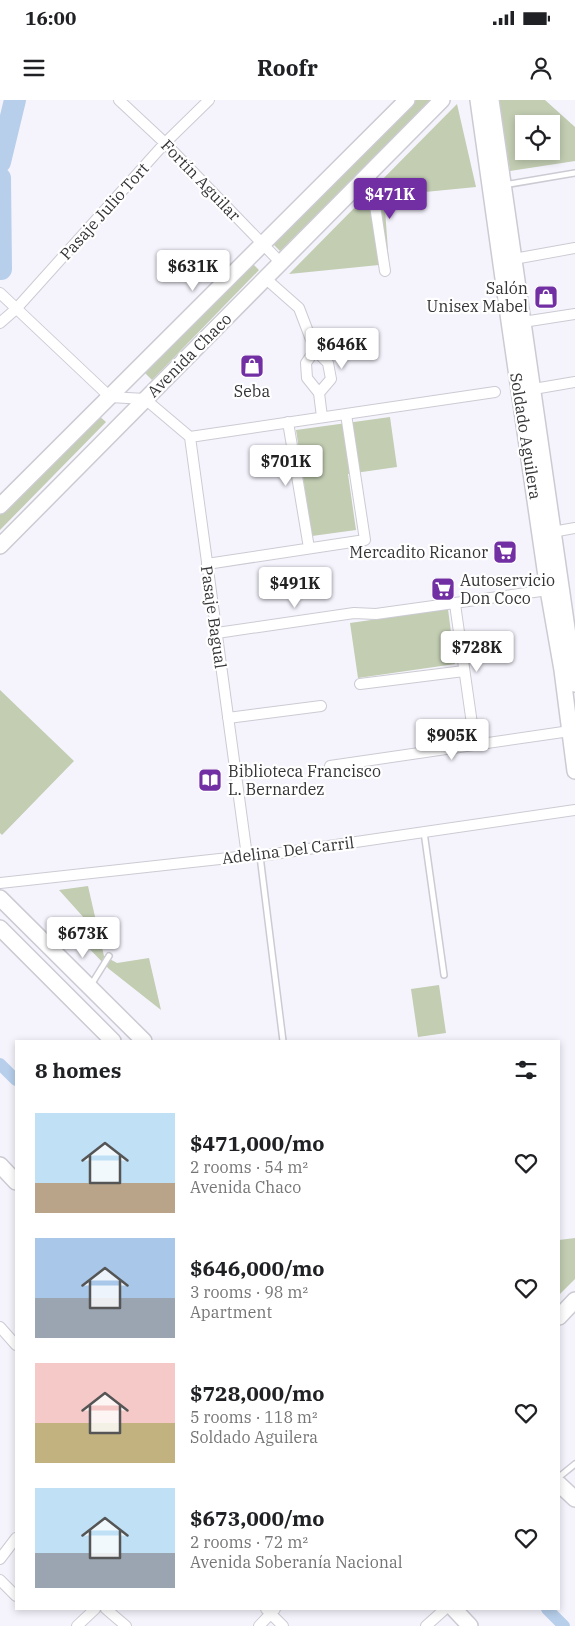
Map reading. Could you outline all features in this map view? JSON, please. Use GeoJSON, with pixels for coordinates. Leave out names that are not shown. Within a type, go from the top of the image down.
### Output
{"type":"FeatureCollection","features":[{"type":"Feature","properties":{"kind":"main road","name":"Avenida Chaco"},"geometry":{"type":"LineString","coordinates":[[0,506],[407,100]]}},
{"type":"Feature","properties":{"kind":"main road","name":"Avenida Chaco"},"geometry":{"type":"LineString","coordinates":[[0,546],[442,100]]}},
{"type":"Feature","properties":{"kind":"main road","name":"Soldado Aguilera"},"geometry":{"type":"LineString","coordinates":[[478,100],[526,390],[571,682],[570,731],[575,771]]}},
{"type":"Feature","properties":{"kind":"main road","name":"Soldado Aguilera"},"geometry":{"type":"LineString","coordinates":[[491,100],[523,322],[526,390]]}},
{"type":"Feature","properties":{"kind":"main road","name":"Soldado Aguilera"},"geometry":{"type":"LineString","coordinates":[[547,533],[548,590],[571,682]]}},
{"type":"Feature","properties":{"kind":"main road"},"geometry":{"type":"LineString","coordinates":[[0,898],[143,1040]]}},
{"type":"Feature","properties":{"kind":"main road"},"geometry":{"type":"LineString","coordinates":[[0,928],[113,1040]]}},
{"type":"Feature","properties":{"kind":"main road"},"geometry":{"type":"LineString","coordinates":[[0,1165],[15,1181]]}},
{"type":"Feature","properties":{"kind":"main road"},"geometry":{"type":"LineString","coordinates":[[560,1316],[574,1302]]}},
{"type":"Feature","properties":{"kind":"main road"},"geometry":{"type":"LineString","coordinates":[[560,1485],[575,1499]]}},
{"type":"Feature","properties":{"kind":"main road"},"geometry":{"type":"LineString","coordinates":[[455,1610],[470,1626]]}},
{"type":"Feature","properties":{"kind":"street","name":"Fortín Aguilar"},"geometry":{"type":"LineString","coordinates":[[119,100],[165,143],[281,262]]}},
{"type":"Feature","properties":{"kind":"street","name":"Pasaje Julio Tort"},"geometry":{"type":"LineString","coordinates":[[0,323],[16,309],[165,143],[209,100]]}},
{"type":"Feature","properties":{"kind":"street"},"geometry":{"type":"LineString","coordinates":[[370,173],[385,272]]}},
{"type":"Feature","properties":{"kind":"street"},"geometry":{"type":"LineString","coordinates":[[514,259],[575,248]]}},
{"type":"Feature","properties":{"kind":"street"},"geometry":{"type":"LineString","coordinates":[[265,278],[299,308],[315,350],[328,363],[331,379],[319,393]]}},
{"type":"Feature","properties":{"kind":"street"},"geometry":{"type":"LineString","coordinates":[[0,293],[110,397],[145,399],[190,437],[495,392]]}},
{"type":"Feature","properties":{"kind":"street"},"geometry":{"type":"LineString","coordinates":[[523,322],[575,314]]}},
{"type":"Feature","properties":{"kind":"street"},"geometry":{"type":"LineString","coordinates":[[315,350],[306,363],[307,378],[319,393],[322,417]]}},
{"type":"Feature","properties":{"kind":"street"},"geometry":{"type":"LineString","coordinates":[[526,390],[575,382]]}},
{"type":"Feature","properties":{"kind":"street"},"geometry":{"type":"LineString","coordinates":[[207,564],[365,540],[346,414]]}},
{"type":"Feature","properties":{"kind":"street"},"geometry":{"type":"LineString","coordinates":[[288,422],[309,548]]}},
{"type":"Feature","properties":{"kind":"street","name":"Pasaje Bagual"},"geometry":{"type":"LineString","coordinates":[[190,437],[246,856]]}},
{"type":"Feature","properties":{"kind":"street"},"geometry":{"type":"LineString","coordinates":[[547,533],[575,528]]}},
{"type":"Feature","properties":{"kind":"street"},"geometry":{"type":"LineString","coordinates":[[216,633],[354,613],[376,614],[548,590]]}},
{"type":"Feature","properties":{"kind":"street"},"geometry":{"type":"LineString","coordinates":[[454,604],[475,745]]}},
{"type":"Feature","properties":{"kind":"street"},"geometry":{"type":"LineString","coordinates":[[360,684],[464,671]]}},
{"type":"Feature","properties":{"kind":"street"},"geometry":{"type":"LineString","coordinates":[[228,718],[320,706]]}},
{"type":"Feature","properties":{"kind":"street"},"geometry":{"type":"LineString","coordinates":[[330,766],[570,731]]}},
{"type":"Feature","properties":{"kind":"street","name":"Adelina Del Carril"},"geometry":{"type":"LineString","coordinates":[[0,883],[260,856],[575,810]]}},
{"type":"Feature","properties":{"kind":"street"},"geometry":{"type":"LineString","coordinates":[[0,1327],[15,1345]]}},
{"type":"Feature","properties":{"kind":"street"},"geometry":{"type":"LineString","coordinates":[[0,1559],[15,1539]]}},
{"type":"Feature","properties":{"kind":"street"},"geometry":{"type":"LineString","coordinates":[[0,1580],[15,1595]]}},
{"type":"Feature","properties":{"kind":"street"},"geometry":{"type":"LineString","coordinates":[[77,1626],[94,1610]]}},
{"type":"Feature","properties":{"kind":"street"},"geometry":{"type":"LineString","coordinates":[[107,1610],[126,1626]]}},
{"type":"Feature","properties":{"kind":"street"},"geometry":{"type":"LineString","coordinates":[[259,1626],[271,1610],[284,1626]]}},
{"type":"Feature","properties":{"kind":"street"},"geometry":{"type":"LineString","coordinates":[[426,1626],[444,1610]]}},
{"type":"Feature","properties":{"kind":"lane"},"geometry":{"type":"LineString","coordinates":[[503,185],[575,173]]}},
{"type":"Feature","properties":{"kind":"lane"},"geometry":{"type":"LineString","coordinates":[[424,832],[444,975]]}},
{"type":"Feature","properties":{"kind":"lane"},"geometry":{"type":"LineString","coordinates":[[260,856],[283,1040]]}},
{"type":"Feature","properties":{"kind":"lane"},"geometry":{"type":"LineString","coordinates":[[89,987],[110,956]]}},
{"type":"Feature","properties":{"kind":"lane"},"geometry":{"type":"LineString","coordinates":[[560,1476],[575,1464]]}},
{"type":"Feature","properties":{"kind":"green space"},"geometry":{"type":"Polygon","coordinates":[[[416,100],[432,100],[280,251],[272,243],[416,100]]]}},
{"type":"Feature","properties":{"kind":"green space"},"geometry":{"type":"Polygon","coordinates":[[[499,100],[545,100],[575,127],[575,161],[510,171],[499,100]]]}},
{"type":"Feature","properties":{"kind":"green space"},"geometry":{"type":"Polygon","coordinates":[[[457,104],[476,187],[384,196],[389,264],[289,274],[457,104]]]}},
{"type":"Feature","properties":{"kind":"green space"},"geometry":{"type":"Polygon","coordinates":[[[251,262],[259,270],[152,380],[144,372],[251,262]]]}},
{"type":"Feature","properties":{"kind":"green space"},"geometry":{"type":"Polygon","coordinates":[[[98,415],[106,422],[0,530],[0,514],[98,415]]]}},
{"type":"Feature","properties":{"kind":"green space"},"geometry":{"type":"Polygon","coordinates":[[[390,417],[397,467],[348,474],[356,530],[312,536],[296,430],[390,417]]]}},
{"type":"Feature","properties":{"kind":"green space"},"geometry":{"type":"Polygon","coordinates":[[[448,609],[455,664],[358,678],[350,623],[448,609]]]}},
{"type":"Feature","properties":{"kind":"green space"},"geometry":{"type":"Polygon","coordinates":[[[0,690],[74,761],[2,835],[0,833],[0,690]]]}},
{"type":"Feature","properties":{"kind":"green space"},"geometry":{"type":"Polygon","coordinates":[[[88,886],[104,956],[117,963],[149,958],[161,1010],[109,969],[76,935],[85,919],[59,890],[88,886]]]}},
{"type":"Feature","properties":{"kind":"green space"},"geometry":{"type":"Polygon","coordinates":[[[439,985],[446,1033],[418,1037],[411,989],[439,985]]]}},
{"type":"Feature","properties":{"kind":"green space"},"geometry":{"type":"Polygon","coordinates":[[[575,1238],[575,1279],[560,1294],[560,1240],[575,1238]]]}},
{"type":"Feature","properties":{"kind":"waterway"},"geometry":{"type":"LineString","coordinates":[[0,162],[15,100]]}},
{"type":"Feature","properties":{"kind":"waterway"},"geometry":{"type":"LineString","coordinates":[[0,178],[1,269]]}},
{"type":"Feature","properties":{"kind":"waterway"},"geometry":{"type":"LineString","coordinates":[[0,1064],[15,1079]]}},
{"type":"Feature","properties":{"kind":"waterway"},"geometry":{"type":"LineString","coordinates":[[548,1610],[564,1626]]}},
{"type":"Feature","properties":{"kind":"place","name":"Salón Unisex Mabel"},"geometry":{"type":"Point","coordinates":[546,297]}},
{"type":"Feature","properties":{"kind":"place","name":"Seba"},"geometry":{"type":"Point","coordinates":[252,366]}},
{"type":"Feature","properties":{"kind":"place","name":"Mercadito Ricanor"},"geometry":{"type":"Point","coordinates":[505,552]}},
{"type":"Feature","properties":{"kind":"place","name":"Autoservicio Don Coco"},"geometry":{"type":"Point","coordinates":[443,589]}},
{"type":"Feature","properties":{"kind":"place","name":"Biblioteca Francisco L. Bernardez"},"geometry":{"type":"Point","coordinates":[210,780]}}]}
